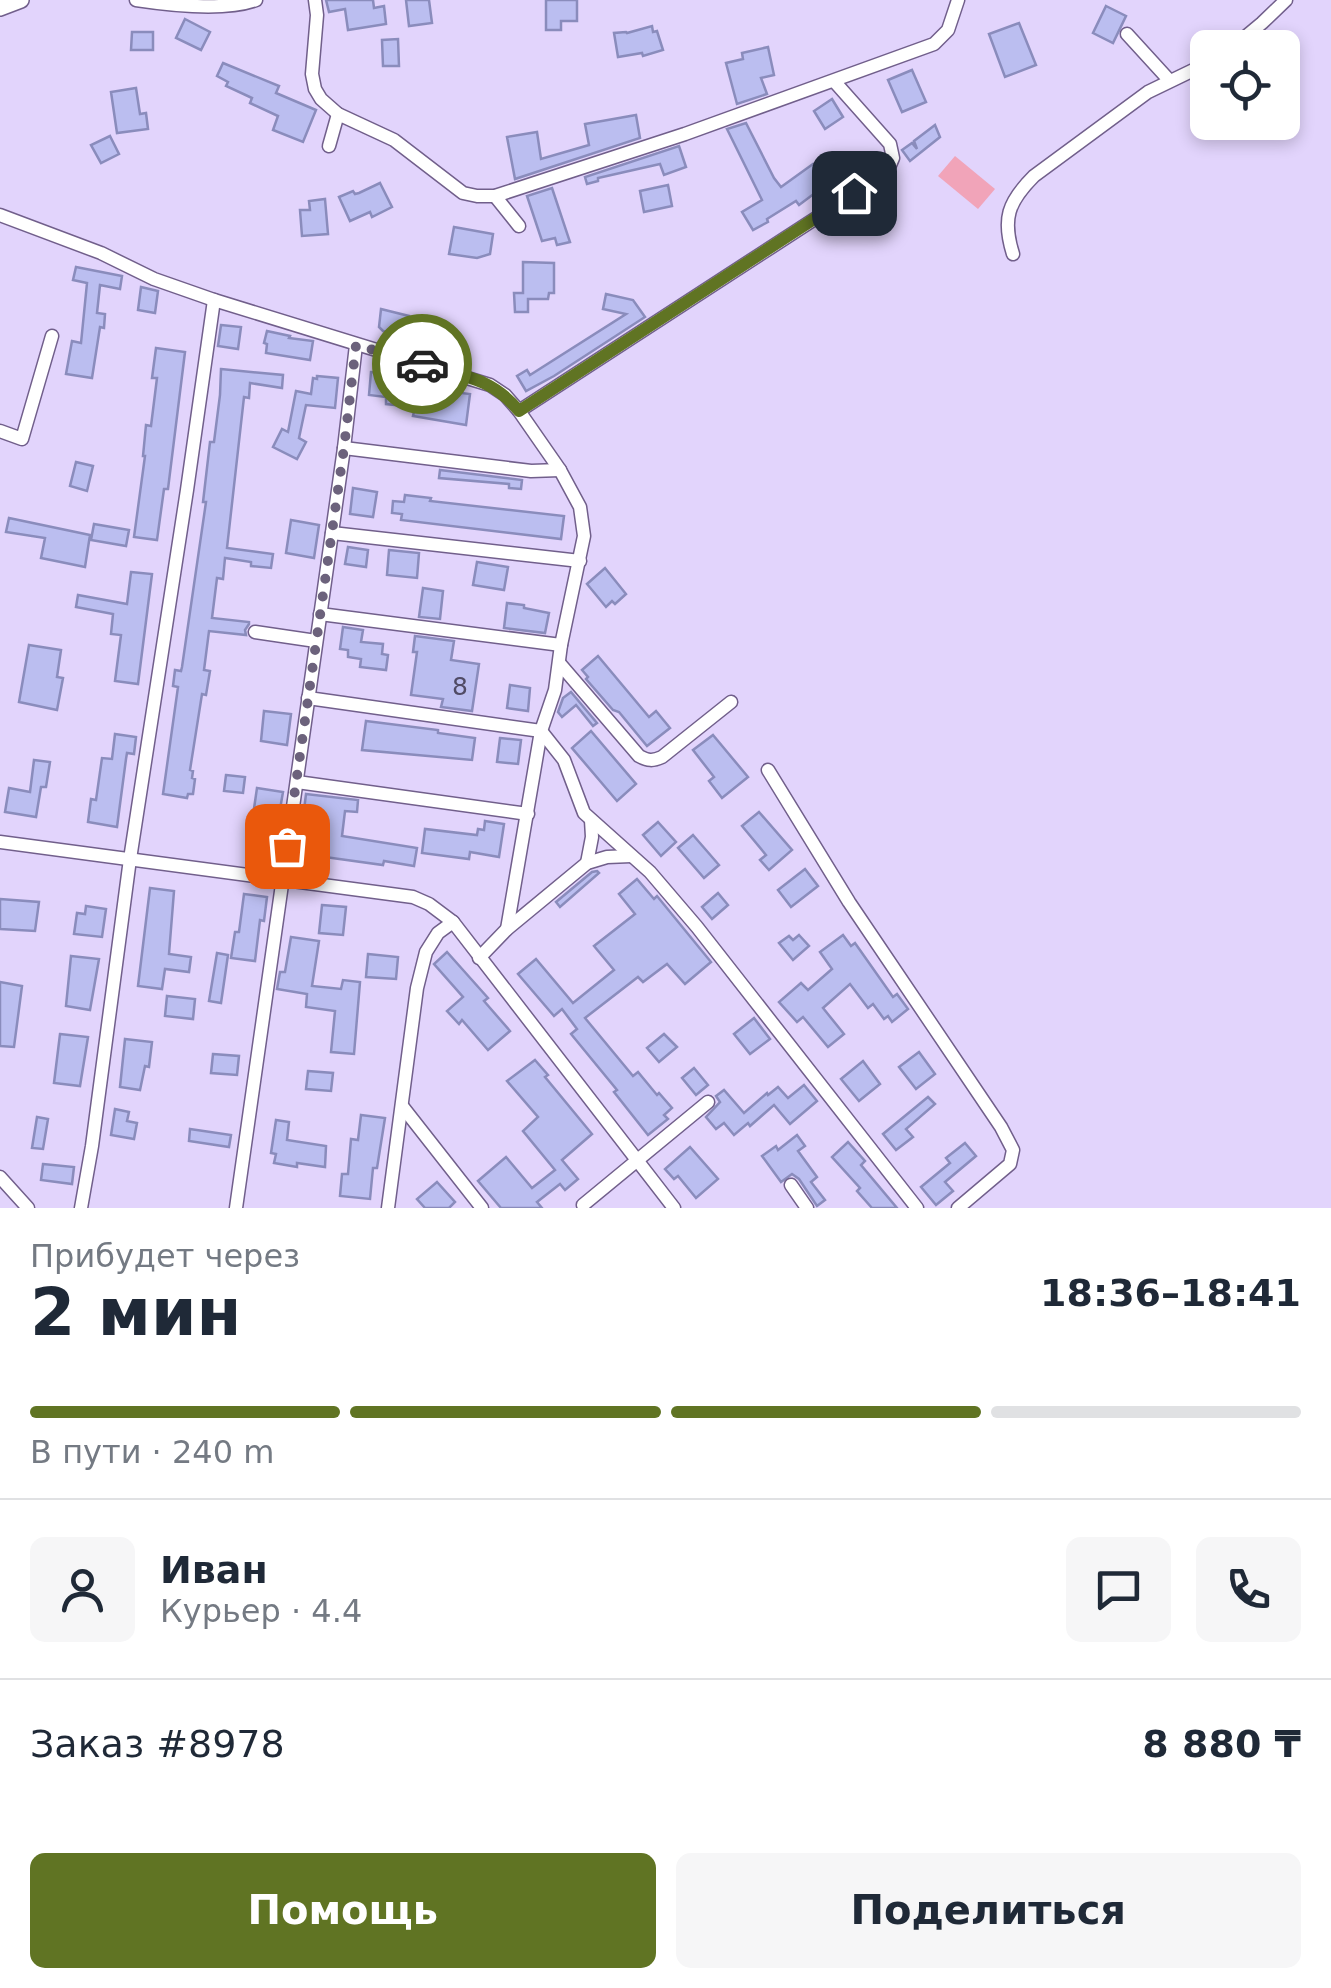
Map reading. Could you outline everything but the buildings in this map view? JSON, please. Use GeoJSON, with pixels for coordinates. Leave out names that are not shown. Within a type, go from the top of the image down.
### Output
{"type":"FeatureCollection","features":[{"type":"Feature","properties":{"kind":"street"},"geometry":{"type":"LineString","coordinates":[[0,8],[21,0]]}},
{"type":"Feature","properties":{"kind":"street"},"geometry":{"type":"LineString","coordinates":[[136,0],[217,6],[256,0]]}},
{"type":"Feature","properties":{"kind":"street"},"geometry":{"type":"LineString","coordinates":[[315,0],[312,74],[321,99],[338,114],[394,140],[462,192],[476,196],[495,196],[685,134],[934,44],[948,30],[958,0]]}},
{"type":"Feature","properties":{"kind":"street"},"geometry":{"type":"LineString","coordinates":[[1254,30],[1286,0]]}},
{"type":"Feature","properties":{"kind":"street"},"geometry":{"type":"LineString","coordinates":[[1127,34],[1169,80]]}},
{"type":"Feature","properties":{"kind":"street"},"geometry":{"type":"LineString","coordinates":[[1014,254],[1006,232],[1007,220],[1021,190],[1034,176],[1148,92],[1190,73]]}},
{"type":"Feature","properties":{"kind":"street"},"geometry":{"type":"LineString","coordinates":[[519,411],[886,172],[893,158],[890,144],[834,81]]}},
{"type":"Feature","properties":{"kind":"street"},"geometry":{"type":"LineString","coordinates":[[330,146],[338,114]]}},
{"type":"Feature","properties":{"kind":"street"},"geometry":{"type":"LineString","coordinates":[[495,196],[519,226]]}},
{"type":"Feature","properties":{"kind":"street"},"geometry":{"type":"LineString","coordinates":[[0,215],[214,300],[490,385],[505,394],[519,411],[580,507],[584,536],[555,690],[542,730],[508,930]]}},
{"type":"Feature","properties":{"kind":"street"},"geometry":{"type":"LineString","coordinates":[[81,1208],[214,300]]}},
{"type":"Feature","properties":{"kind":"street"},"geometry":{"type":"LineString","coordinates":[[0,431],[22,439],[52,336]]}},
{"type":"Feature","properties":{"kind":"street"},"geometry":{"type":"LineString","coordinates":[[236,1208],[356,345]]}},
{"type":"Feature","properties":{"kind":"street"},"geometry":{"type":"LineString","coordinates":[[344,448],[531,471],[560,470]]}},
{"type":"Feature","properties":{"kind":"street"},"geometry":{"type":"LineString","coordinates":[[332,533],[580,561]]}},
{"type":"Feature","properties":{"kind":"street"},"geometry":{"type":"LineString","coordinates":[[320,614],[562,646]]}},
{"type":"Feature","properties":{"kind":"street"},"geometry":{"type":"LineString","coordinates":[[255,632],[316,641]]}},
{"type":"Feature","properties":{"kind":"street"},"geometry":{"type":"LineString","coordinates":[[560,664],[647,760],[662,756],[731,702]]}},
{"type":"Feature","properties":{"kind":"street"},"geometry":{"type":"LineString","coordinates":[[308,698],[542,730],[564,760],[578,801],[590,820],[650,872],[730,967],[917,1208]]}},
{"type":"Feature","properties":{"kind":"street"},"geometry":{"type":"LineString","coordinates":[[768,770],[849,902],[1013,1150],[1010,1164],[958,1208]]}},
{"type":"Feature","properties":{"kind":"street"},"geometry":{"type":"LineString","coordinates":[[296,782],[528,814]]}},
{"type":"Feature","properties":{"kind":"street"},"geometry":{"type":"LineString","coordinates":[[587,863],[592,837],[590,820]]}},
{"type":"Feature","properties":{"kind":"street"},"geometry":{"type":"LineString","coordinates":[[0,842],[282,879],[413,898],[428,904],[453,922],[674,1208]]}},
{"type":"Feature","properties":{"kind":"street"},"geometry":{"type":"LineString","coordinates":[[479,958],[587,863],[631,856]]}},
{"type":"Feature","properties":{"kind":"street"},"geometry":{"type":"LineString","coordinates":[[388,1208],[426,952],[438,934],[453,922]]}},
{"type":"Feature","properties":{"kind":"street"},"geometry":{"type":"LineString","coordinates":[[572,1193],[584,1207],[708,1102]]}},
{"type":"Feature","properties":{"kind":"street"},"geometry":{"type":"LineString","coordinates":[[402,1106],[482,1208]]}},
{"type":"Feature","properties":{"kind":"street"},"geometry":{"type":"LineString","coordinates":[[0,1177],[28,1208]]}},
{"type":"Feature","properties":{"kind":"street"},"geometry":{"type":"LineString","coordinates":[[791,1185],[806,1208]]}},
{"type":"Feature","properties":{"kind":"shaded area"},"geometry":{"type":"Polygon","coordinates":[[[955,156],[995,189],[978,209],[938,176],[955,156]]]}},
{"type":"Feature","properties":{"kind":"way so far"},"geometry":{"type":"LineString","coordinates":[[287,846],[356,345],[422,364]]}},
{"type":"Feature","properties":{"kind":"route"},"geometry":{"type":"LineString","coordinates":[[422,364],[490,385],[505,394],[519,411],[854,193]]}}]}
